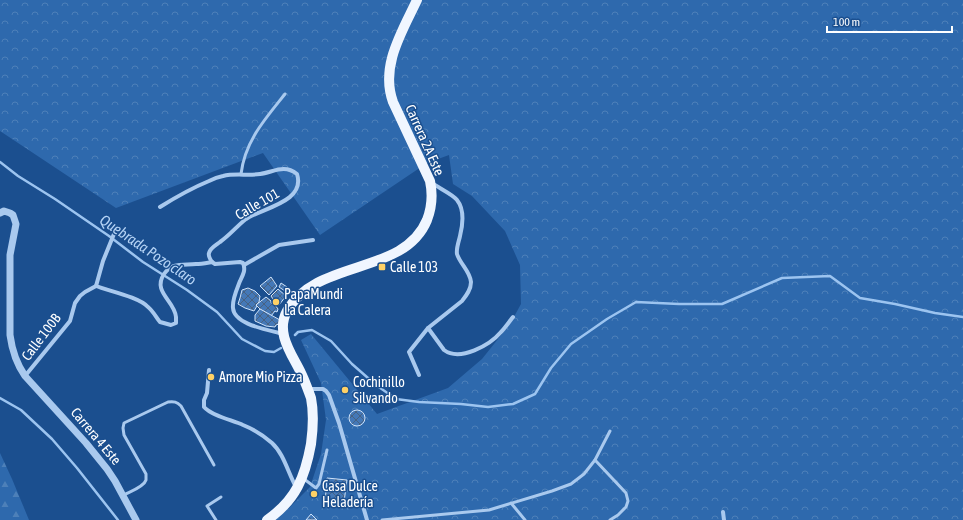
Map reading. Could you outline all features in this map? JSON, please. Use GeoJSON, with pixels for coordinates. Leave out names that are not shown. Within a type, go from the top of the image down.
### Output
{"type":"FeatureCollection","features":[{"type":"Feature","properties":{"kind":"main road","name":"Carrera 2A Este"},"geometry":{"type":"LineString","coordinates":[[283,334],[283,322],[286,313],[303,292],[326,279],[396,252],[405,247],[421,231],[430,214],[432,188],[430,181],[393,102],[388,81],[391,60],[396,45],[417,0]]}},
{"type":"Feature","properties":{"kind":"main road"},"geometry":{"type":"LineString","coordinates":[[268,520],[288,502],[302,478],[306,467],[312,431],[312,408],[308,389],[303,375],[288,349],[283,334]]}},
{"type":"Feature","properties":{"kind":"street","name":"Calle 101"},"geometry":{"type":"LineString","coordinates":[[160,207],[194,187],[222,176],[266,173],[280,169],[290,169],[297,174],[298,183],[296,191],[288,199],[278,205],[246,219],[209,253],[209,258],[212,262]]}},
{"type":"Feature","properties":{"kind":"street"},"geometry":{"type":"LineString","coordinates":[[419,375],[409,352],[428,328],[467,296],[471,282],[457,254],[463,215],[460,206],[457,199],[430,181]]}},
{"type":"Feature","properties":{"kind":"street","name":"Carrera 4 Este"},"geometry":{"type":"LineString","coordinates":[[1,210],[7,211],[13,215],[16,224],[10,255],[10,335],[14,357],[25,376],[55,408],[111,474],[136,520]]}},
{"type":"Feature","properties":{"kind":"street"},"geometry":{"type":"LineString","coordinates":[[115,231],[103,261],[96,286],[138,299],[149,307],[160,322],[171,325],[176,323],[176,314],[161,287],[161,281],[168,268],[173,266],[212,262],[219,264],[240,262],[243,263],[244,270],[233,301],[232,309],[242,321],[248,324],[283,334]]}},
{"type":"Feature","properties":{"kind":"street"},"geometry":{"type":"LineString","coordinates":[[244,266],[279,245],[313,240]]}},
{"type":"Feature","properties":{"kind":"street","name":"Calle 100B"},"geometry":{"type":"LineString","coordinates":[[25,376],[70,321],[75,303],[80,296],[96,286]]}},
{"type":"Feature","properties":{"kind":"street"},"geometry":{"type":"LineString","coordinates":[[428,328],[448,353],[460,354],[470,352],[486,344],[500,333],[513,317]]}},
{"type":"Feature","properties":{"kind":"street"},"geometry":{"type":"LineString","coordinates":[[209,370],[204,407],[219,416],[245,426],[272,443],[279,451],[297,488]]}},
{"type":"Feature","properties":{"kind":"street"},"geometry":{"type":"LineString","coordinates":[[308,389],[319,388],[326,390],[329,395],[339,423],[367,520]]}},
{"type":"Feature","properties":{"kind":"street"},"geometry":{"type":"LineString","coordinates":[[723,512],[724,520]]}},
{"type":"Feature","properties":{"kind":"lane"},"geometry":{"type":"LineString","coordinates":[[241,174],[246,151],[254,136],[262,122],[285,94]]}},
{"type":"Feature","properties":{"kind":"lane"},"geometry":{"type":"LineString","coordinates":[[123,495],[134,490],[146,480],[146,474],[124,435],[124,423],[168,402],[178,403],[181,406],[214,464]]}},
{"type":"Feature","properties":{"kind":"lane"},"geometry":{"type":"LineString","coordinates":[[382,520],[489,510],[571,484],[584,474],[595,460],[610,431]]}},
{"type":"Feature","properties":{"kind":"lane"},"geometry":{"type":"LineString","coordinates":[[302,478],[316,488],[319,484],[327,450]]}},
{"type":"Feature","properties":{"kind":"lane"},"geometry":{"type":"LineString","coordinates":[[595,460],[626,493],[628,501],[626,507],[610,520]]}},
{"type":"Feature","properties":{"kind":"lane"},"geometry":{"type":"LineString","coordinates":[[216,520],[207,506],[221,497]]}},
{"type":"Feature","properties":{"kind":"lane"},"geometry":{"type":"LineString","coordinates":[[511,503],[525,520]]}},
{"type":"Feature","properties":{"kind":"green space"},"geometry":{"type":"Polygon","coordinates":[[[0,0],[963,0],[963,520],[273,520],[289,508],[310,487],[321,454],[326,420],[321,383],[301,340],[311,334],[377,414],[448,388],[482,359],[510,324],[521,304],[520,265],[505,231],[472,196],[453,184],[449,155],[427,163],[320,235],[263,153],[116,208],[0,131],[0,0]]]}},
{"type":"Feature","properties":{"kind":"green space"},"geometry":{"type":"Polygon","coordinates":[[[0,453],[12,479],[29,520],[0,520],[0,453]]]}},
{"type":"Feature","properties":{"kind":"building"},"geometry":{"type":"Polygon","coordinates":[[[271,277],[277,286],[269,295],[260,286],[271,277]]]}},
{"type":"Feature","properties":{"kind":"building"},"geometry":{"type":"Polygon","coordinates":[[[281,283],[287,287],[285,291],[279,287],[281,283]]]}},
{"type":"Feature","properties":{"kind":"building"},"geometry":{"type":"Polygon","coordinates":[[[248,288],[255,291],[260,296],[259,302],[254,311],[238,304],[242,290],[248,288]]]}},
{"type":"Feature","properties":{"kind":"building"},"geometry":{"type":"Polygon","coordinates":[[[278,289],[286,296],[279,305],[271,296],[278,289]]]}},
{"type":"Feature","properties":{"kind":"building"},"geometry":{"type":"Polygon","coordinates":[[[266,297],[278,309],[277,312],[275,311],[271,316],[256,305],[266,297]]]}},
{"type":"Feature","properties":{"kind":"building"},"geometry":{"type":"Polygon","coordinates":[[[260,309],[280,320],[279,324],[275,327],[266,326],[255,321],[255,315],[260,309]]]}},
{"type":"Feature","properties":{"kind":"building"},"geometry":{"type":"Polygon","coordinates":[[[354,410],[360,410],[365,415],[363,424],[360,426],[354,426],[349,421],[349,415],[354,410]]]}},
{"type":"Feature","properties":{"kind":"building"},"geometry":{"type":"Polygon","coordinates":[[[327,478],[347,480],[344,502],[325,503],[327,478]]]}},
{"type":"Feature","properties":{"kind":"building"},"geometry":{"type":"Polygon","coordinates":[[[311,514],[317,520],[306,520],[311,514]]]}},
{"type":"Feature","properties":{"kind":"waterway","name":"Quebrada Pozo claro"},"geometry":{"type":"LineString","coordinates":[[0,162],[18,176],[109,236],[143,262],[187,290],[217,312],[242,339],[265,351],[274,352],[281,348]]}},
{"type":"Feature","properties":{"kind":"waterway","name":"Quebrada Pozo claro"},"geometry":{"type":"LineString","coordinates":[[295,335],[298,332],[312,330],[331,341],[352,364],[376,385],[396,399],[488,407],[513,404],[535,394],[551,368],[571,344],[607,319],[636,302],[722,304],[782,278],[830,276],[860,298],[963,317]]}},
{"type":"Feature","properties":{"kind":"waterway"},"geometry":{"type":"LineString","coordinates":[[0,398],[21,410],[52,439],[118,520]]}},
{"type":"Feature","properties":{"kind":"place","name":"Calle 103"},"geometry":{"type":"Point","coordinates":[382,267]}},
{"type":"Feature","properties":{"kind":"place","name":"PapaMundi La Calera"},"geometry":{"type":"Point","coordinates":[276,302]}},
{"type":"Feature","properties":{"kind":"place","name":"Amore Mio Pizza"},"geometry":{"type":"Point","coordinates":[211,377]}},
{"type":"Feature","properties":{"kind":"place","name":"Cochinillo Silvando"},"geometry":{"type":"Point","coordinates":[345,390]}},
{"type":"Feature","properties":{"kind":"place","name":"Casa Dulce Heladería"},"geometry":{"type":"Point","coordinates":[314,494]}}]}
